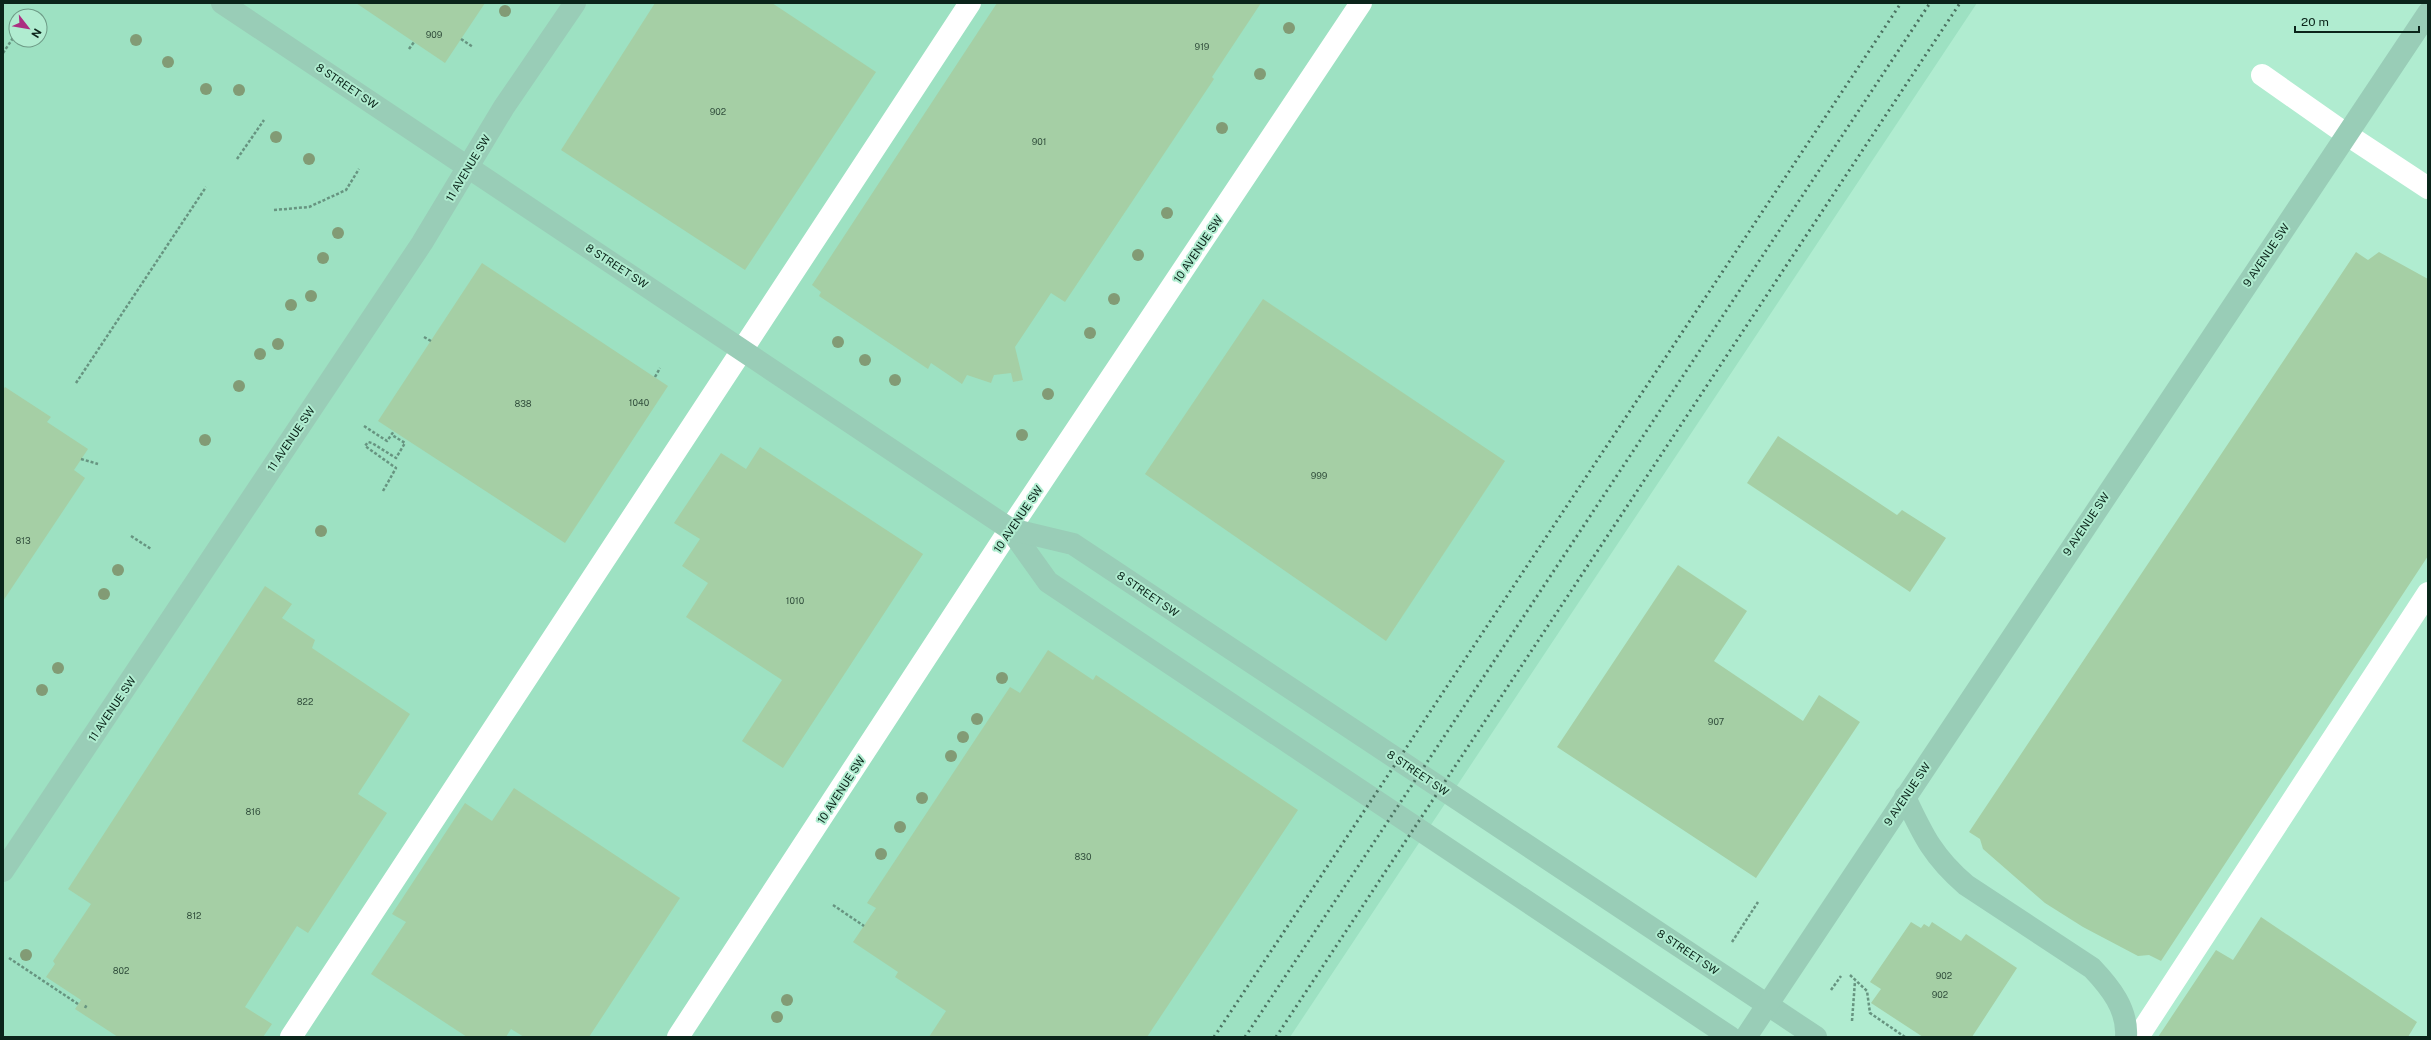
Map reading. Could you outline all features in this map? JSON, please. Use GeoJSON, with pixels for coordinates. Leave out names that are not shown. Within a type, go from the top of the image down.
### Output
{"type":"FeatureCollection","features":[{"type":"Feature","properties":{"kind":"main road","name":"8 STREET SW"},"geometry":{"type":"LineString","coordinates":[[222,3],[743,349],[1010,529],[1048,582],[1730,1037]]}},
{"type":"Feature","properties":{"kind":"main road","name":"11 AVENUE SW"},"geometry":{"type":"LineString","coordinates":[[3,872],[422,243],[469,168],[504,107],[575,3]]}},
{"type":"Feature","properties":{"kind":"main road","name":"9 AVENUE SW"},"geometry":{"type":"LineString","coordinates":[[1746,1037],[2428,13]]}},
{"type":"Feature","properties":{"kind":"main road","name":"8 STREET SW"},"geometry":{"type":"LineString","coordinates":[[1010,529],[1073,544],[1816,1037]]}},
{"type":"Feature","properties":{"kind":"main road"},"geometry":{"type":"LineString","coordinates":[[1905,797],[1934,854],[1950,871],[1966,885],[2092,968],[2109,985],[2122,1009],[2126,1037]]}},
{"type":"Feature","properties":{"kind":"street"},"geometry":{"type":"LineString","coordinates":[[291,1037],[970,3]]}},
{"type":"Feature","properties":{"kind":"street","name":"10 AVENUE SW"},"geometry":{"type":"LineString","coordinates":[[684,1035],[1010,529],[1361,3]]}},
{"type":"Feature","properties":{"kind":"street"},"geometry":{"type":"LineString","coordinates":[[2262,76],[2428,188]]}},
{"type":"Feature","properties":{"kind":"street"},"geometry":{"type":"LineString","coordinates":[[2138,1037],[2428,592]]}},
{"type":"Feature","properties":{"kind":"path"},"geometry":{"type":"LineString","coordinates":[[461,39],[473,47]]}},
{"type":"Feature","properties":{"kind":"path"},"geometry":{"type":"LineString","coordinates":[[409,50],[414,42]]}},
{"type":"Feature","properties":{"kind":"path"},"geometry":{"type":"LineString","coordinates":[[237,159],[264,120]]}},
{"type":"Feature","properties":{"kind":"path"},"geometry":{"type":"LineString","coordinates":[[274,210],[309,207],[346,190],[359,169]]}},
{"type":"Feature","properties":{"kind":"path"},"geometry":{"type":"LineString","coordinates":[[76,383],[206,188]]}},
{"type":"Feature","properties":{"kind":"path"},"geometry":{"type":"LineString","coordinates":[[424,337],[431,341]]}},
{"type":"Feature","properties":{"kind":"path"},"geometry":{"type":"LineString","coordinates":[[655,377],[660,368]]}},
{"type":"Feature","properties":{"kind":"path"},"geometry":{"type":"LineString","coordinates":[[364,426],[387,441],[394,431]]}},
{"type":"Feature","properties":{"kind":"path"},"geometry":{"type":"LineString","coordinates":[[383,491],[396,468],[365,446],[368,442],[372,443],[396,458],[405,443],[392,435]]}},
{"type":"Feature","properties":{"kind":"path"},"geometry":{"type":"LineString","coordinates":[[81,459],[98,464]]}},
{"type":"Feature","properties":{"kind":"path"},"geometry":{"type":"LineString","coordinates":[[131,536],[151,549]]}},
{"type":"Feature","properties":{"kind":"path"},"geometry":{"type":"LineString","coordinates":[[1732,942],[1758,902]]}},
{"type":"Feature","properties":{"kind":"path"},"geometry":{"type":"LineString","coordinates":[[833,905],[864,926]]}},
{"type":"Feature","properties":{"kind":"path"},"geometry":{"type":"LineString","coordinates":[[9,958],[78,1004]]}},
{"type":"Feature","properties":{"kind":"path"},"geometry":{"type":"LineString","coordinates":[[1850,975],[1867,990],[1870,1013],[1905,1037]]}},
{"type":"Feature","properties":{"kind":"path"},"geometry":{"type":"LineString","coordinates":[[1831,990],[1841,976]]}},
{"type":"Feature","properties":{"kind":"path"},"geometry":{"type":"LineString","coordinates":[[1852,1021],[1855,980]]}},
{"type":"Feature","properties":{"kind":"path"},"geometry":{"type":"LineString","coordinates":[[84,1008],[87,1004]]}},
{"type":"Feature","properties":{"kind":"shaded area"},"geometry":{"type":"Polygon","coordinates":[[[3,3],[1977,3],[1290,1037],[3,1037],[3,3]]]}},
{"type":"Feature","properties":{"kind":"building"},"geometry":{"type":"Polygon","coordinates":[[[356,3],[485,3],[445,63],[356,3]]]}},
{"type":"Feature","properties":{"kind":"building"},"geometry":{"type":"Polygon","coordinates":[[[655,3],[772,3],[876,72],[745,270],[561,150],[655,3]]]}},
{"type":"Feature","properties":{"kind":"building"},"geometry":{"type":"Polygon","coordinates":[[[997,3],[1261,3],[1212,77],[1214,79],[1065,302],[1051,293],[1015,347],[1023,380],[1013,382],[1011,373],[994,375],[991,383],[967,375],[962,384],[931,363],[928,369],[819,296],[821,292],[812,285],[997,3]]]}},
{"type":"Feature","properties":{"kind":"building"},"geometry":{"type":"Polygon","coordinates":[[[2356,252],[2368,260],[2379,252],[2428,279],[2428,556],[2161,961],[2149,955],[2138,956],[2083,927],[2045,903],[1983,849],[1980,839],[1969,832],[2356,252]]]}},
{"type":"Feature","properties":{"kind":"building"},"geometry":{"type":"Polygon","coordinates":[[[482,263],[668,386],[565,543],[378,421],[482,263]]]}},
{"type":"Feature","properties":{"kind":"building"},"geometry":{"type":"Polygon","coordinates":[[[1263,299],[1505,461],[1386,641],[1145,474],[1263,299]]]}},
{"type":"Feature","properties":{"kind":"building"},"geometry":{"type":"Polygon","coordinates":[[[5,387],[51,417],[47,422],[88,449],[74,470],[85,478],[3,601],[3,390],[5,387]]]}},
{"type":"Feature","properties":{"kind":"building"},"geometry":{"type":"Polygon","coordinates":[[[1778,436],[1897,515],[1902,510],[1946,538],[1910,592],[1747,483],[1778,436]]]}},
{"type":"Feature","properties":{"kind":"building"},"geometry":{"type":"Polygon","coordinates":[[[760,447],[923,554],[783,768],[742,741],[782,680],[686,617],[708,583],[682,566],[700,539],[674,523],[721,453],[746,469],[760,447]]]}},
{"type":"Feature","properties":{"kind":"building"},"geometry":{"type":"Polygon","coordinates":[[[1678,565],[1747,611],[1714,661],[1803,721],[1819,695],[1860,722],[1756,878],[1557,747],[1678,565]]]}},
{"type":"Feature","properties":{"kind":"building"},"geometry":{"type":"Polygon","coordinates":[[[265,586],[292,604],[282,618],[315,640],[312,648],[410,714],[358,794],[387,813],[308,933],[297,926],[245,1007],[272,1024],[263,1037],[118,1037],[75,1009],[81,1000],[46,977],[55,964],[53,961],[91,904],[68,889],[265,586]]]}},
{"type":"Feature","properties":{"kind":"building"},"geometry":{"type":"Polygon","coordinates":[[[1048,650],[1093,680],[1096,675],[1298,810],[1147,1037],[929,1037],[946,1011],[895,977],[898,972],[853,942],[876,908],[867,903],[1010,687],[1020,693],[1048,650]]]}},
{"type":"Feature","properties":{"kind":"building"},"geometry":{"type":"Polygon","coordinates":[[[514,788],[680,898],[589,1037],[524,1037],[511,1029],[506,1037],[467,1037],[371,974],[406,922],[392,914],[465,803],[492,821],[514,788]]]}},
{"type":"Feature","properties":{"kind":"building"},"geometry":{"type":"Polygon","coordinates":[[[2261,917],[2417,1022],[2408,1037],[2158,1037],[2216,950],[2233,960],[2261,917]]]}},
{"type":"Feature","properties":{"kind":"building"},"geometry":{"type":"Polygon","coordinates":[[[1911,922],[1921,928],[1924,924],[1929,927],[1932,922],[1961,941],[1966,934],[2017,968],[1972,1037],[1923,1037],[1871,1003],[1881,989],[1870,982],[1911,922]]]}},
{"type":"Feature","properties":{"kind":"railway"},"geometry":{"type":"LineString","coordinates":[[1214,1037],[1901,3]]}},
{"type":"Feature","properties":{"kind":"railway"},"geometry":{"type":"LineString","coordinates":[[1245,1037],[1930,3]]}},
{"type":"Feature","properties":{"kind":"railway"},"geometry":{"type":"LineString","coordinates":[[1276,1037],[1960,3]]}}]}
